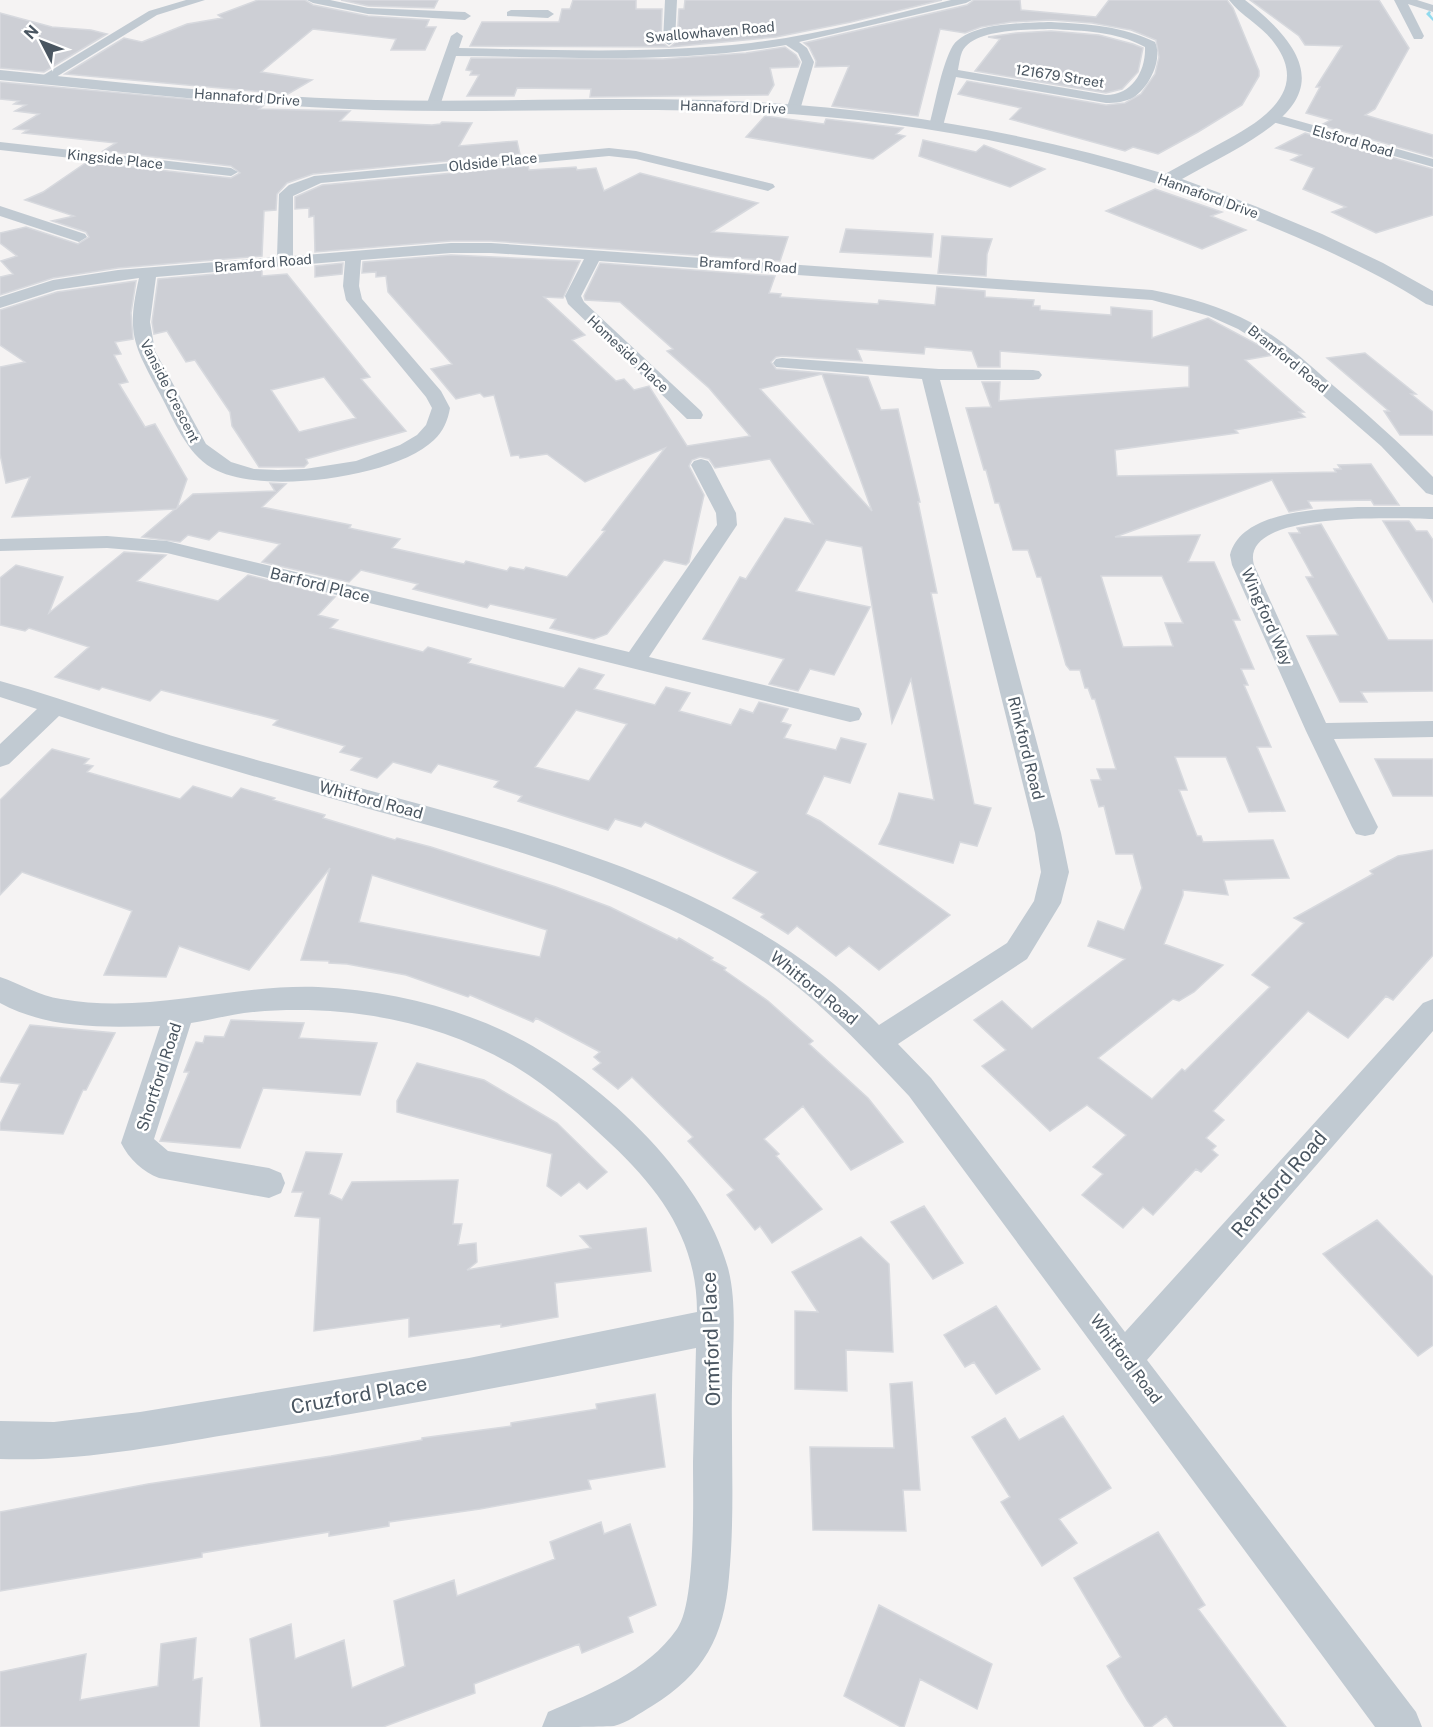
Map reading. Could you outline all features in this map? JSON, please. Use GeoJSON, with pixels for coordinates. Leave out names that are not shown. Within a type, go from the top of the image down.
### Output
{"type":"FeatureCollection","features":[{"type":"Feature","properties":{"kind":"street"},"geometry":{"type":"LineString","coordinates":[[43,79],[153,13],[199,0]]}},
{"type":"Feature","properties":{"kind":"street"},"geometry":{"type":"LineString","coordinates":[[313,0],[368,11],[465,16]]}},
{"type":"Feature","properties":{"kind":"street"},"geometry":{"type":"LineString","coordinates":[[433,106],[472,0]]}},
{"type":"Feature","properties":{"kind":"street"},"geometry":{"type":"LineString","coordinates":[[511,14],[547,20],[552,0]]}},
{"type":"Feature","properties":{"kind":"street"},"geometry":{"type":"LineString","coordinates":[[669,41],[671,0]]}},
{"type":"Feature","properties":{"kind":"street","name":"Swallowhaven Road"},"geometry":{"type":"LineString","coordinates":[[452,52],[666,53],[741,48],[789,41],[966,0]]}},
{"type":"Feature","properties":{"kind":"street"},"geometry":{"type":"LineString","coordinates":[[1168,180],[1248,136],[1274,118],[1290,99],[1295,84],[1294,65],[1290,53],[1275,33],[1236,0]]}},
{"type":"Feature","properties":{"kind":"street"},"geometry":{"type":"LineString","coordinates":[[1400,0],[1418,36]]}},
{"type":"Feature","properties":{"kind":"street"},"geometry":{"type":"LineString","coordinates":[[1406,0],[1433,9]]}},
{"type":"Feature","properties":{"kind":"street","name":"121679 Street"},"geometry":{"type":"LineString","coordinates":[[936,126],[959,43],[972,35],[1002,28],[1058,26],[1133,35],[1151,45],[1152,52],[1147,73],[1136,88],[1126,95],[1112,99],[1092,98],[952,73]]}},
{"type":"Feature","properties":{"kind":"street"},"geometry":{"type":"LineString","coordinates":[[789,41],[803,51],[808,62],[793,110]]}},
{"type":"Feature","properties":{"kind":"street","name":"Hannaford Drive"},"geometry":{"type":"LineString","coordinates":[[0,75],[282,101],[433,106],[645,104],[793,110],[936,126],[1044,147],[1168,180],[1278,221],[1379,268],[1433,300]]}},
{"type":"Feature","properties":{"kind":"street","name":"Elsford Road"},"geometry":{"type":"LineString","coordinates":[[1274,118],[1433,163]]}},
{"type":"Feature","properties":{"kind":"street","name":"Kingside Place"},"geometry":{"type":"LineString","coordinates":[[0,146],[231,172]]}},
{"type":"Feature","properties":{"kind":"street","name":"Oldside Place"},"geometry":{"type":"LineString","coordinates":[[285,261],[286,194],[306,182],[337,176],[609,152],[636,155],[768,187]]}},
{"type":"Feature","properties":{"kind":"street"},"geometry":{"type":"LineString","coordinates":[[4,215],[73,236]]}},
{"type":"Feature","properties":{"kind":"street","name":"Bramford Road"},"geometry":{"type":"LineString","coordinates":[[0,303],[53,285],[149,272],[481,248],[1152,295],[1219,312],[1244,323],[1273,343],[1388,442],[1433,489]]}},
{"type":"Feature","properties":{"kind":"street","name":"Homeside Place"},"geometry":{"type":"LineString","coordinates":[[594,255],[573,296],[576,304],[694,415]]}},
{"type":"Feature","properties":{"kind":"street","name":"Vanside Crescent"},"geometry":{"type":"LineString","coordinates":[[149,272],[140,318],[141,337],[146,351],[198,446],[207,458],[237,472],[291,476],[333,471],[402,451],[425,438],[438,420],[441,408],[434,395],[354,300],[351,286],[353,256]]}},
{"type":"Feature","properties":{"kind":"street"},"geometry":{"type":"LineString","coordinates":[[782,363],[930,376],[988,378],[1033,375]]}},
{"type":"Feature","properties":{"kind":"street","name":"Rinkford Road"},"geometry":{"type":"LineString","coordinates":[[876,1042],[1017,951],[1047,903],[1055,872],[1048,833],[930,376]]}},
{"type":"Feature","properties":{"kind":"street"},"geometry":{"type":"LineString","coordinates":[[635,662],[727,525],[726,513],[701,465]]}},
{"type":"Feature","properties":{"kind":"street","name":"Wingford Way"},"geometry":{"type":"LineString","coordinates":[[1365,827],[1318,731],[1243,566],[1241,551],[1246,541],[1257,531],[1275,522],[1296,517],[1433,513]]}},
{"type":"Feature","properties":{"kind":"street","name":"Barford Place"},"geometry":{"type":"LineString","coordinates":[[0,545],[107,542],[167,547],[850,714]]}},
{"type":"Feature","properties":{"kind":"street","name":"Whitford Road"},"geometry":{"type":"LineString","coordinates":[[0,689],[192,751],[495,834],[596,868],[680,902],[765,948],[843,1007],[920,1087],[1401,1727]]}},
{"type":"Feature","properties":{"kind":"street"},"geometry":{"type":"LineString","coordinates":[[0,758],[55,706]]}},
{"type":"Feature","properties":{"kind":"street"},"geometry":{"type":"LineString","coordinates":[[1318,731],[1433,729]]}},
{"type":"Feature","properties":{"kind":"street","name":"Ormford Place"},"geometry":{"type":"LineString","coordinates":[[0,989],[14,997],[47,1009],[83,1016],[179,1013],[254,1000],[314,999],[364,1004],[429,1016],[479,1034],[523,1055],[564,1082],[632,1142],[674,1190],[694,1222],[712,1270],[714,1327],[712,1550],[706,1598],[694,1640],[669,1669],[615,1705],[563,1727]]}},
{"type":"Feature","properties":{"kind":"street","name":"Rentford Road"},"geometry":{"type":"LineString","coordinates":[[1125,1358],[1433,1011]]}},
{"type":"Feature","properties":{"kind":"street","name":"Shortford Road"},"geometry":{"type":"LineString","coordinates":[[179,1013],[137,1143],[159,1164],[269,1182]]}},
{"type":"Feature","properties":{"kind":"street","name":"Cruzford Place"},"geometry":{"type":"LineString","coordinates":[[0,1440],[89,1437],[345,1398],[565,1358],[714,1327]]}},
{"type":"Feature","properties":{"kind":"building"},"geometry":{"type":"Polygon","coordinates":[[[258,0],[305,0],[313,5],[368,16],[429,20],[426,27],[436,27],[425,50],[391,50],[396,39],[313,29],[261,72],[312,80],[288,94],[65,74],[124,38],[142,42],[187,24],[222,18],[218,15],[258,0]]]}},
{"type":"Feature","properties":{"kind":"building"},"geometry":{"type":"Polygon","coordinates":[[[341,0],[438,0],[434,8],[368,6],[341,0]]]}},
{"type":"Feature","properties":{"kind":"building"},"geometry":{"type":"Polygon","coordinates":[[[573,0],[636,0],[636,9],[662,9],[661,41],[668,47],[470,46],[482,22],[559,22],[562,9],[570,9],[573,0]]]}},
{"type":"Feature","properties":{"kind":"building"},"geometry":{"type":"Polygon","coordinates":[[[685,0],[942,0],[776,37],[670,47],[677,41],[679,9],[684,9],[685,0]]]}},
{"type":"Feature","properties":{"kind":"building"},"geometry":{"type":"Polygon","coordinates":[[[974,0],[1020,0],[1021,10],[1096,17],[1109,0],[1227,0],[1233,8],[1259,76],[1242,105],[1198,132],[1158,154],[1133,147],[1125,151],[1010,119],[1021,108],[958,94],[967,81],[1106,105],[1125,103],[1141,94],[1155,74],[1159,57],[1156,40],[1131,30],[1092,23],[1051,20],[1011,22],[981,27],[965,33],[940,29],[918,116],[832,106],[849,66],[815,67],[816,61],[809,47],[804,43],[967,5],[974,0]]]}},
{"type":"Feature","properties":{"kind":"building"},"geometry":{"type":"Polygon","coordinates":[[[1250,0],[1379,0],[1409,48],[1375,109],[1365,115],[1433,135],[1433,157],[1321,125],[1331,120],[1306,113],[1320,87],[1316,87],[1342,46],[1305,45],[1299,36],[1250,0]]]}},
{"type":"Feature","properties":{"kind":"building"},"geometry":{"type":"Polygon","coordinates":[[[0,13],[52,27],[91,30],[107,34],[44,72],[0,68],[0,13]]]}},
{"type":"Feature","properties":{"kind":"building"},"geometry":{"type":"Polygon","coordinates":[[[1051,31],[1099,35],[1143,48],[1138,72],[1122,89],[1106,93],[975,71],[1000,39],[988,37],[1051,31]]]}},
{"type":"Feature","properties":{"kind":"building"},"geometry":{"type":"Polygon","coordinates":[[[785,47],[796,55],[800,62],[798,67],[770,68],[774,85],[768,95],[590,97],[591,89],[517,88],[514,96],[467,96],[479,75],[470,75],[472,71],[466,70],[471,58],[663,59],[746,53],[785,47]]]}},
{"type":"Feature","properties":{"kind":"building"},"geometry":{"type":"Polygon","coordinates":[[[0,82],[263,106],[259,109],[350,111],[340,121],[432,125],[442,122],[472,123],[459,146],[517,141],[520,154],[313,174],[287,183],[277,194],[276,210],[264,211],[262,256],[118,268],[53,278],[0,295],[0,277],[13,274],[1,261],[17,256],[0,243],[0,233],[26,227],[78,244],[89,237],[86,232],[52,221],[74,216],[25,200],[43,192],[87,162],[231,178],[240,173],[231,166],[103,151],[116,143],[23,133],[28,130],[14,129],[39,114],[15,111],[26,105],[14,104],[19,101],[0,99],[0,82]]]}},
{"type":"Feature","properties":{"kind":"building"},"geometry":{"type":"Polygon","coordinates":[[[765,116],[824,124],[826,119],[903,128],[896,134],[905,136],[873,159],[746,137],[765,116]]]}},
{"type":"Feature","properties":{"kind":"building"},"geometry":{"type":"Polygon","coordinates":[[[1305,133],[1433,169],[1433,215],[1376,233],[1332,212],[1346,207],[1303,189],[1314,168],[1291,160],[1301,155],[1276,148],[1305,133]]]}},
{"type":"Feature","properties":{"kind":"building"},"geometry":{"type":"Polygon","coordinates":[[[923,140],[976,152],[984,145],[1045,169],[1010,187],[919,156],[923,140]]]}},
{"type":"Feature","properties":{"kind":"building"},"geometry":{"type":"Polygon","coordinates":[[[528,166],[529,170],[596,168],[604,191],[640,173],[758,203],[712,232],[788,237],[780,261],[491,241],[451,241],[315,252],[314,216],[309,217],[309,208],[295,209],[295,197],[322,185],[528,166]]]}},
{"type":"Feature","properties":{"kind":"building"},"geometry":{"type":"Polygon","coordinates":[[[1155,189],[1222,212],[1211,216],[1246,230],[1202,249],[1106,211],[1155,189]]]}},
{"type":"Feature","properties":{"kind":"building"},"geometry":{"type":"Polygon","coordinates":[[[846,229],[933,234],[931,257],[840,252],[846,229]]]}},
{"type":"Feature","properties":{"kind":"building"},"geometry":{"type":"Polygon","coordinates":[[[942,236],[992,239],[987,254],[986,276],[938,273],[942,236]]]}},
{"type":"Feature","properties":{"kind":"building"},"geometry":{"type":"Polygon","coordinates":[[[451,255],[580,261],[563,298],[544,297],[585,335],[572,340],[616,381],[624,379],[634,390],[649,386],[687,446],[750,436],[709,388],[667,351],[673,349],[620,302],[585,300],[584,296],[600,263],[775,276],[769,293],[781,294],[780,297],[878,304],[879,300],[935,305],[937,287],[985,291],[985,297],[1034,300],[1033,306],[1040,306],[1040,310],[1111,315],[1111,307],[1152,311],[1152,338],[1208,318],[1266,349],[1273,355],[1245,360],[1304,412],[1299,412],[1305,417],[1235,430],[1238,433],[1115,450],[1117,476],[1336,472],[1334,469],[1341,469],[1338,465],[1371,464],[1399,505],[1374,505],[1371,500],[1308,501],[1312,508],[1289,512],[1272,480],[1115,537],[1200,535],[1188,562],[1214,562],[1240,620],[1233,620],[1254,669],[1241,669],[1248,685],[1244,685],[1271,747],[1257,747],[1285,811],[1249,812],[1226,757],[1175,757],[1187,790],[1179,790],[1197,836],[1201,836],[1203,842],[1273,840],[1289,878],[1224,880],[1228,895],[1183,890],[1164,944],[1223,965],[1194,992],[1179,1001],[1173,999],[1098,1058],[1152,1099],[1182,1069],[1185,1071],[1270,987],[1252,975],[1304,923],[1294,918],[1373,874],[1370,871],[1398,856],[1433,850],[1433,955],[1393,1000],[1386,996],[1348,1038],[1308,1011],[1213,1111],[1224,1120],[1206,1138],[1216,1146],[1212,1150],[1218,1155],[1201,1172],[1196,1169],[1153,1215],[1143,1207],[1123,1228],[1082,1195],[1103,1174],[1093,1167],[1126,1135],[1087,1105],[1050,1131],[982,1066],[1006,1050],[974,1020],[1002,1001],[1032,1029],[1125,959],[1088,946],[1098,921],[1124,930],[1142,888],[1133,854],[1116,854],[1104,806],[1099,807],[1091,780],[1101,780],[1097,769],[1116,769],[1095,699],[1092,699],[1088,688],[1085,688],[1080,670],[1070,670],[1066,665],[1041,577],[1037,577],[1028,550],[1013,550],[999,503],[995,503],[986,470],[984,470],[966,408],[991,407],[982,382],[1000,382],[999,401],[1189,387],[1189,366],[1000,351],[1000,367],[978,367],[972,351],[925,347],[924,354],[857,349],[862,361],[782,356],[776,357],[771,362],[776,369],[868,377],[881,410],[898,409],[920,502],[918,502],[937,593],[931,593],[974,804],[991,808],[977,846],[960,842],[953,863],[879,844],[890,822],[899,793],[934,800],[911,679],[892,723],[862,547],[826,540],[796,591],[870,607],[834,675],[810,669],[798,691],[769,684],[784,659],[703,639],[740,577],[746,579],[785,518],[813,524],[770,459],[715,468],[709,459],[700,457],[692,460],[689,466],[704,495],[689,562],[686,565],[664,560],[607,634],[594,639],[550,628],[556,619],[490,604],[487,608],[413,589],[418,584],[361,570],[349,582],[262,562],[280,544],[219,531],[209,540],[188,535],[180,542],[142,537],[175,509],[12,517],[30,477],[6,483],[0,454],[0,367],[25,362],[0,345],[0,310],[57,292],[136,281],[131,313],[133,339],[115,342],[121,354],[114,355],[128,382],[119,384],[145,427],[155,424],[187,479],[177,508],[193,494],[275,491],[270,483],[286,484],[262,507],[351,525],[349,528],[400,539],[392,548],[464,564],[466,561],[507,571],[510,567],[524,570],[526,567],[567,577],[605,531],[602,530],[665,448],[585,482],[547,454],[520,458],[519,455],[511,456],[494,395],[484,397],[480,393],[456,399],[431,369],[452,364],[388,292],[386,276],[376,277],[376,272],[362,273],[363,262],[451,255]],[[822,374],[760,389],[872,511],[822,374]],[[1101,576],[1123,647],[1173,646],[1165,623],[1183,623],[1162,576],[1101,576]]]}},
{"type":"Feature","properties":{"kind":"building"},"geometry":{"type":"Polygon","coordinates":[[[343,263],[342,274],[315,277],[315,266],[343,263]]]}},
{"type":"Feature","properties":{"kind":"building"},"geometry":{"type":"Polygon","coordinates":[[[262,270],[262,276],[287,274],[370,377],[361,379],[406,431],[306,459],[308,463],[304,467],[259,467],[232,426],[230,412],[195,360],[186,362],[167,331],[154,334],[152,322],[158,279],[262,270]],[[324,377],[271,390],[299,432],[356,418],[324,377]]]}},
{"type":"Feature","properties":{"kind":"building"},"geometry":{"type":"Polygon","coordinates":[[[1365,353],[1416,394],[1411,394],[1433,412],[1433,435],[1400,435],[1384,411],[1389,411],[1327,358],[1365,353]]]}},
{"type":"Feature","properties":{"kind":"building"},"geometry":{"type":"Polygon","coordinates":[[[1383,521],[1409,521],[1416,531],[1427,531],[1433,540],[1433,602],[1383,521]]]}},
{"type":"Feature","properties":{"kind":"building"},"geometry":{"type":"Polygon","coordinates":[[[1321,524],[1388,640],[1433,640],[1433,691],[1361,692],[1367,702],[1340,702],[1307,636],[1338,635],[1306,577],[1313,577],[1289,533],[1300,533],[1297,528],[1321,524]]]}},
{"type":"Feature","properties":{"kind":"building"},"geometry":{"type":"Polygon","coordinates":[[[124,552],[166,555],[137,581],[218,601],[248,575],[335,597],[318,615],[338,620],[330,628],[423,652],[428,647],[471,659],[468,663],[564,688],[579,668],[604,675],[594,689],[655,705],[666,687],[690,693],[679,711],[731,725],[740,709],[753,713],[759,702],[788,709],[781,722],[791,725],[784,738],[836,750],[841,738],[866,744],[850,783],[824,776],[806,814],[820,821],[950,915],[879,970],[849,946],[836,956],[797,926],[788,934],[761,917],[764,914],[733,898],[758,872],[645,822],[641,827],[615,819],[608,830],[518,801],[522,796],[494,787],[499,781],[438,764],[431,773],[393,762],[377,778],[351,770],[362,758],[340,752],[345,746],[273,725],[278,720],[161,690],[150,701],[102,687],[99,690],[55,677],[89,647],[29,628],[25,631],[0,625],[0,578],[16,565],[63,577],[49,613],[124,552]],[[576,710],[535,767],[589,781],[627,724],[576,710]]]}},
{"type":"Feature","properties":{"kind":"building"},"geometry":{"type":"Polygon","coordinates":[[[52,749],[89,759],[84,764],[93,766],[87,772],[180,799],[193,786],[232,798],[241,788],[325,815],[323,818],[395,840],[397,838],[431,847],[556,887],[610,907],[677,940],[679,938],[713,958],[711,960],[726,968],[724,970],[768,1001],[813,1041],[809,1044],[868,1098],[903,1142],[851,1170],[803,1106],[764,1139],[779,1154],[776,1156],[822,1209],[772,1243],[760,1226],[755,1230],[727,1195],[734,1190],[688,1141],[693,1137],[632,1077],[618,1089],[593,1069],[601,1063],[594,1057],[600,1052],[536,1018],[533,1022],[470,995],[468,997],[406,975],[329,963],[329,961],[301,960],[330,868],[249,970],[179,946],[166,977],[104,975],[132,911],[22,872],[0,895],[0,800],[52,749]],[[372,875],[359,922],[540,957],[547,930],[372,875]]]}},
{"type":"Feature","properties":{"kind":"building"},"geometry":{"type":"Polygon","coordinates":[[[1375,759],[1433,759],[1433,796],[1393,796],[1375,759]]]}},
{"type":"Feature","properties":{"kind":"building"},"geometry":{"type":"Polygon","coordinates":[[[231,1020],[304,1023],[299,1038],[377,1043],[360,1095],[263,1088],[240,1148],[160,1141],[189,1072],[184,1072],[196,1042],[203,1043],[205,1036],[224,1037],[231,1020]]]}},
{"type":"Feature","properties":{"kind":"building"},"geometry":{"type":"Polygon","coordinates":[[[30,1025],[115,1033],[86,1090],[83,1090],[63,1134],[0,1130],[0,1124],[20,1084],[0,1082],[0,1079],[30,1025]]]}},
{"type":"Feature","properties":{"kind":"building"},"geometry":{"type":"Polygon","coordinates":[[[417,1063],[484,1080],[557,1123],[607,1172],[587,1189],[579,1182],[561,1196],[547,1186],[552,1154],[397,1112],[397,1101],[417,1063]]]}},
{"type":"Feature","properties":{"kind":"building"},"geometry":{"type":"Polygon","coordinates":[[[306,1152],[342,1154],[329,1194],[342,1200],[352,1182],[458,1180],[453,1224],[462,1224],[458,1245],[476,1243],[477,1262],[467,1270],[591,1248],[580,1236],[646,1228],[651,1271],[555,1283],[558,1317],[501,1327],[501,1324],[409,1337],[409,1318],[314,1331],[320,1218],[295,1216],[303,1192],[292,1192],[306,1152]]]}},
{"type":"Feature","properties":{"kind":"building"},"geometry":{"type":"Polygon","coordinates":[[[924,1206],[963,1263],[933,1279],[891,1222],[924,1206]]]}},
{"type":"Feature","properties":{"kind":"building"},"geometry":{"type":"Polygon","coordinates":[[[1377,1220],[1433,1277],[1433,1345],[1418,1356],[1323,1254],[1377,1220]]]}},
{"type":"Feature","properties":{"kind":"building"},"geometry":{"type":"Polygon","coordinates":[[[861,1237],[889,1264],[893,1352],[846,1350],[847,1391],[795,1389],[795,1311],[818,1312],[792,1272],[861,1237]]]}},
{"type":"Feature","properties":{"kind":"building"},"geometry":{"type":"Polygon","coordinates":[[[996,1306],[1040,1369],[996,1394],[974,1362],[965,1367],[944,1335],[996,1306]]]}},
{"type":"Feature","properties":{"kind":"building"},"geometry":{"type":"Polygon","coordinates":[[[912,1382],[920,1490],[903,1490],[906,1531],[813,1530],[810,1447],[894,1448],[890,1384],[912,1382]]]}},
{"type":"Feature","properties":{"kind":"building"},"geometry":{"type":"Polygon","coordinates":[[[655,1394],[665,1467],[588,1480],[591,1489],[480,1509],[389,1522],[389,1526],[329,1536],[329,1532],[202,1553],[202,1557],[0,1591],[0,1512],[148,1484],[331,1456],[422,1440],[422,1438],[511,1426],[511,1423],[597,1409],[596,1404],[655,1394]]]}},
{"type":"Feature","properties":{"kind":"building"},"geometry":{"type":"Polygon","coordinates":[[[1063,1416],[1111,1488],[1059,1519],[1077,1543],[1042,1566],[1001,1502],[1010,1497],[972,1437],[1005,1418],[1019,1440],[1063,1416]]]}},
{"type":"Feature","properties":{"kind":"building"},"geometry":{"type":"Polygon","coordinates":[[[601,1522],[604,1534],[630,1524],[656,1605],[628,1617],[633,1632],[582,1653],[579,1644],[474,1684],[475,1693],[383,1727],[261,1727],[250,1639],[291,1624],[295,1659],[344,1640],[352,1688],[405,1666],[394,1601],[454,1580],[457,1596],[555,1559],[550,1542],[601,1522]]]}},
{"type":"Feature","properties":{"kind":"building"},"geometry":{"type":"Polygon","coordinates":[[[1158,1532],[1205,1605],[1198,1609],[1286,1727],[1174,1727],[1166,1716],[1151,1727],[1145,1727],[1127,1700],[1107,1666],[1121,1657],[1074,1578],[1158,1532]]]}},
{"type":"Feature","properties":{"kind":"building"},"geometry":{"type":"Polygon","coordinates":[[[879,1605],[992,1664],[977,1709],[920,1679],[904,1727],[901,1727],[844,1696],[879,1605]]]}},
{"type":"Feature","properties":{"kind":"building"},"geometry":{"type":"Polygon","coordinates":[[[196,1638],[193,1680],[202,1678],[199,1727],[0,1727],[0,1672],[86,1654],[80,1700],[158,1686],[161,1644],[196,1638]]]}},
{"type":"Feature","properties":{"kind":"waterway"},"geometry":{"type":"LineString","coordinates":[[1429,12],[1433,20]]}}]}
